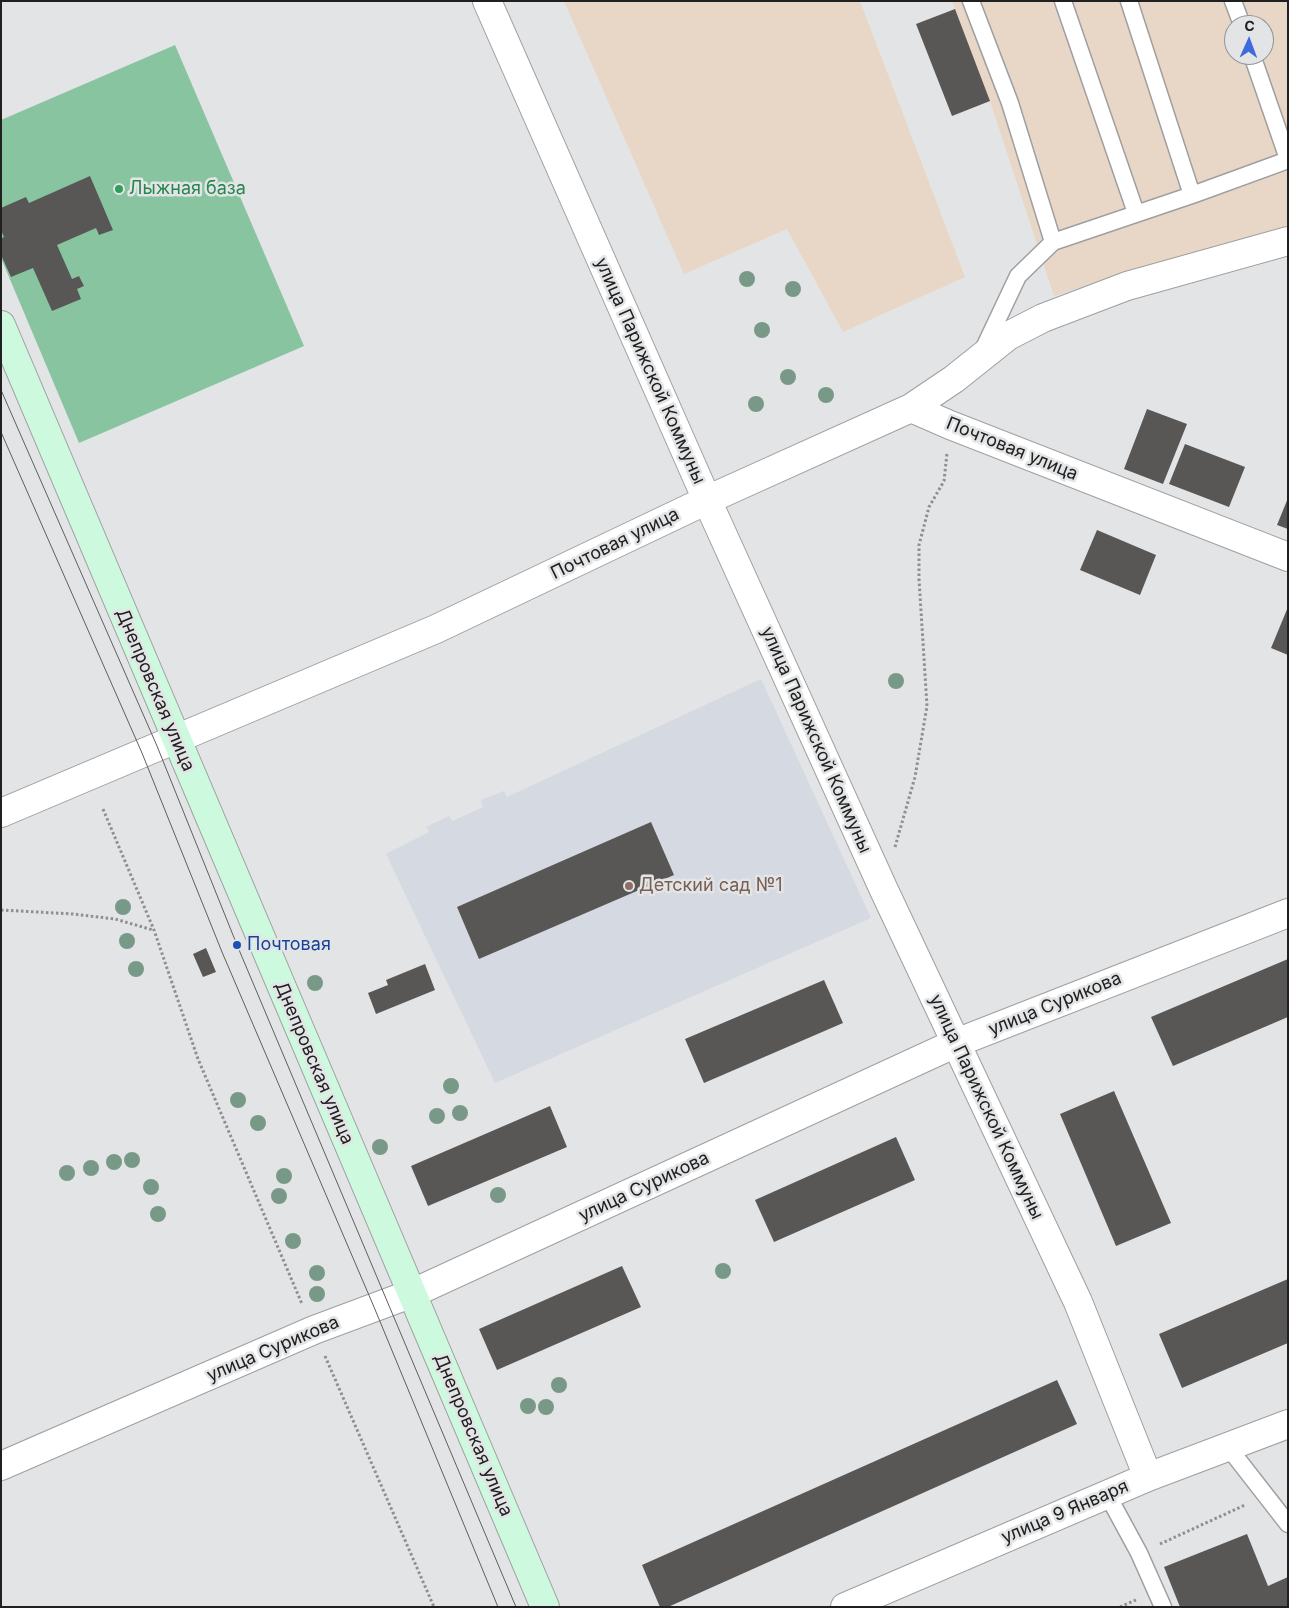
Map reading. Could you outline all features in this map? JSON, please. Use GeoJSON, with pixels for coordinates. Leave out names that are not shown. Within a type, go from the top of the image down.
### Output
{"type":"FeatureCollection","features":[{"type":"Feature","properties":{"kind":"street","name":"улица Парижской Коммуны"},"geometry":{"type":"LineString","coordinates":[[487,1],[706,500],[883,888],[1078,1302],[1148,1477]]}},
{"type":"Feature","properties":{"kind":"street"},"geometry":{"type":"LineString","coordinates":[[911,408],[954,379],[980,356],[1008,336],[1043,318],[1102,295],[1206,262],[1288,240]]}},
{"type":"Feature","properties":{"kind":"street","name":"Днепровская улица"},"geometry":{"type":"LineString","coordinates":[[1,325],[545,1607]]}},
{"type":"Feature","properties":{"kind":"street","name":"Почтовая улица"},"geometry":{"type":"LineString","coordinates":[[1,813],[436,629],[706,500],[911,408],[1288,557]]}},
{"type":"Feature","properties":{"kind":"street","name":"улица Сурикова"},"geometry":{"type":"LineString","coordinates":[[1,1466],[314,1330],[413,1293],[956,1043],[1288,913]]}},
{"type":"Feature","properties":{"kind":"street","name":"улица 9 Января"},"geometry":{"type":"LineString","coordinates":[[845,1607],[1148,1477],[1288,1424]]}},
{"type":"Feature","properties":{"kind":"lane"},"geometry":{"type":"LineString","coordinates":[[971,1],[1010,103],[1053,242]]}},
{"type":"Feature","properties":{"kind":"lane"},"geometry":{"type":"LineString","coordinates":[[1063,1],[1136,213]]}},
{"type":"Feature","properties":{"kind":"lane"},"geometry":{"type":"LineString","coordinates":[[1129,1],[1192,195]]}},
{"type":"Feature","properties":{"kind":"lane"},"geometry":{"type":"LineString","coordinates":[[1233,1],[1238,15]]}},
{"type":"Feature","properties":{"kind":"lane"},"geometry":{"type":"LineString","coordinates":[[980,356],[1018,276],[1053,242],[1192,195],[1288,159],[1255,65]]}},
{"type":"Feature","properties":{"kind":"lane"},"geometry":{"type":"LineString","coordinates":[[1228,1446],[1288,1524]]}},
{"type":"Feature","properties":{"kind":"lane"},"geometry":{"type":"LineString","coordinates":[[1107,1494],[1139,1553],[1163,1607]]}},
{"type":"Feature","properties":{"kind":"path"},"geometry":{"type":"LineString","coordinates":[[883,888],[922,742],[927,706],[919,579],[919,545],[928,507],[944,481],[950,425]]}},
{"type":"Feature","properties":{"kind":"path"},"geometry":{"type":"LineString","coordinates":[[103,809],[154,930],[198,1059],[434,1607]]}},
{"type":"Feature","properties":{"kind":"path"},"geometry":{"type":"LineString","coordinates":[[1,910],[73,914],[114,919],[154,930]]}},
{"type":"Feature","properties":{"kind":"path"},"geometry":{"type":"LineString","coordinates":[[1139,1553],[1265,1496]]}},
{"type":"Feature","properties":{"kind":"shaded area"},"geometry":{"type":"Polygon","coordinates":[[[564,1],[860,1],[965,277],[843,332],[787,229],[684,274],[564,1]]]}},
{"type":"Feature","properties":{"kind":"shaded area"},"geometry":{"type":"Polygon","coordinates":[[[952,1],[1288,1],[1288,225],[1054,296],[990,101],[952,1]]]}},
{"type":"Feature","properties":{"kind":"shaded area","name":"Детский сад №1"},"geometry":{"type":"Polygon","coordinates":[[[761,679],[871,918],[495,1083],[386,854],[429,832],[426,827],[449,816],[453,821],[483,807],[481,800],[504,791],[507,797],[761,679]]]}},
{"type":"Feature","properties":{"kind":"green space","name":"Лыжная база"},"geometry":{"type":"Polygon","coordinates":[[[175,45],[304,346],[79,443],[1,258],[1,120],[175,45]]]}},
{"type":"Feature","properties":{"kind":"building"},"geometry":{"type":"Polygon","coordinates":[[[955,9],[990,101],[952,116],[916,24],[955,9]]]}},
{"type":"Feature","properties":{"kind":"building"},"geometry":{"type":"Polygon","coordinates":[[[90,176],[113,230],[99,235],[96,228],[57,245],[72,279],[79,276],[84,286],[77,289],[81,299],[52,311],[33,268],[11,277],[1,255],[1,239],[4,237],[1,230],[1,208],[26,197],[29,203],[90,176]]]}},
{"type":"Feature","properties":{"kind":"building"},"geometry":{"type":"Polygon","coordinates":[[[1147,409],[1187,424],[1163,484],[1124,469],[1147,409]]]}},
{"type":"Feature","properties":{"kind":"building"},"geometry":{"type":"Polygon","coordinates":[[[1185,444],[1245,467],[1229,507],[1169,484],[1185,444]]]}},
{"type":"Feature","properties":{"kind":"building"},"geometry":{"type":"Polygon","coordinates":[[[1288,498],[1288,529],[1277,525],[1288,498]]]}},
{"type":"Feature","properties":{"kind":"building"},"geometry":{"type":"Polygon","coordinates":[[[1097,530],[1156,555],[1140,595],[1080,570],[1097,530]]]}},
{"type":"Feature","properties":{"kind":"building"},"geometry":{"type":"Polygon","coordinates":[[[1288,607],[1288,655],[1271,648],[1288,607]]]}},
{"type":"Feature","properties":{"kind":"building"},"geometry":{"type":"Polygon","coordinates":[[[651,822],[674,875],[479,959],[457,907],[651,822]]]}},
{"type":"Feature","properties":{"kind":"building"},"geometry":{"type":"Polygon","coordinates":[[[206,948],[216,972],[203,977],[193,954],[206,948]]]}},
{"type":"Feature","properties":{"kind":"building"},"geometry":{"type":"Polygon","coordinates":[[[1288,959],[1288,1017],[1173,1066],[1151,1017],[1288,959]]]}},
{"type":"Feature","properties":{"kind":"building"},"geometry":{"type":"Polygon","coordinates":[[[425,964],[435,990],[376,1014],[368,993],[388,985],[386,980],[425,964]]]}},
{"type":"Feature","properties":{"kind":"building"},"geometry":{"type":"Polygon","coordinates":[[[824,980],[843,1023],[704,1083],[685,1039],[824,980]]]}},
{"type":"Feature","properties":{"kind":"building"},"geometry":{"type":"Polygon","coordinates":[[[1114,1091],[1171,1223],[1116,1246],[1060,1114],[1114,1091]]]}},
{"type":"Feature","properties":{"kind":"building"},"geometry":{"type":"Polygon","coordinates":[[[550,1106],[567,1147],[428,1206],[411,1166],[550,1106]]]}},
{"type":"Feature","properties":{"kind":"building"},"geometry":{"type":"Polygon","coordinates":[[[896,1137],[915,1180],[774,1242],[755,1200],[896,1137]]]}},
{"type":"Feature","properties":{"kind":"building"},"geometry":{"type":"Polygon","coordinates":[[[622,1266],[641,1307],[497,1370],[479,1329],[622,1266]]]}},
{"type":"Feature","properties":{"kind":"building"},"geometry":{"type":"Polygon","coordinates":[[[1288,1279],[1288,1343],[1182,1388],[1159,1334],[1288,1279]]]}},
{"type":"Feature","properties":{"kind":"building"},"geometry":{"type":"Polygon","coordinates":[[[1057,1380],[1077,1424],[668,1607],[660,1607],[642,1565],[1057,1380]]]}},
{"type":"Feature","properties":{"kind":"building"},"geometry":{"type":"Polygon","coordinates":[[[1247,1534],[1268,1586],[1288,1577],[1288,1607],[1180,1607],[1164,1567],[1247,1534]]]}},
{"type":"Feature","properties":{"kind":"tram line"},"geometry":{"type":"LineString","coordinates":[[1,390],[157,746],[237,945],[516,1607]]}},
{"type":"Feature","properties":{"kind":"tram line"},"geometry":{"type":"LineString","coordinates":[[1,432],[142,753],[222,952],[374,1307],[498,1607]]}},
{"type":"Feature","properties":{"kind":"place","name":"Лыжная база"},"geometry":{"type":"Point","coordinates":[119,189]}},
{"type":"Feature","properties":{"kind":"place","name":"Детский сад №1"},"geometry":{"type":"Point","coordinates":[629,886]}},
{"type":"Feature","properties":{"kind":"place","name":"Почтовая"},"geometry":{"type":"Point","coordinates":[237,945]}}]}
